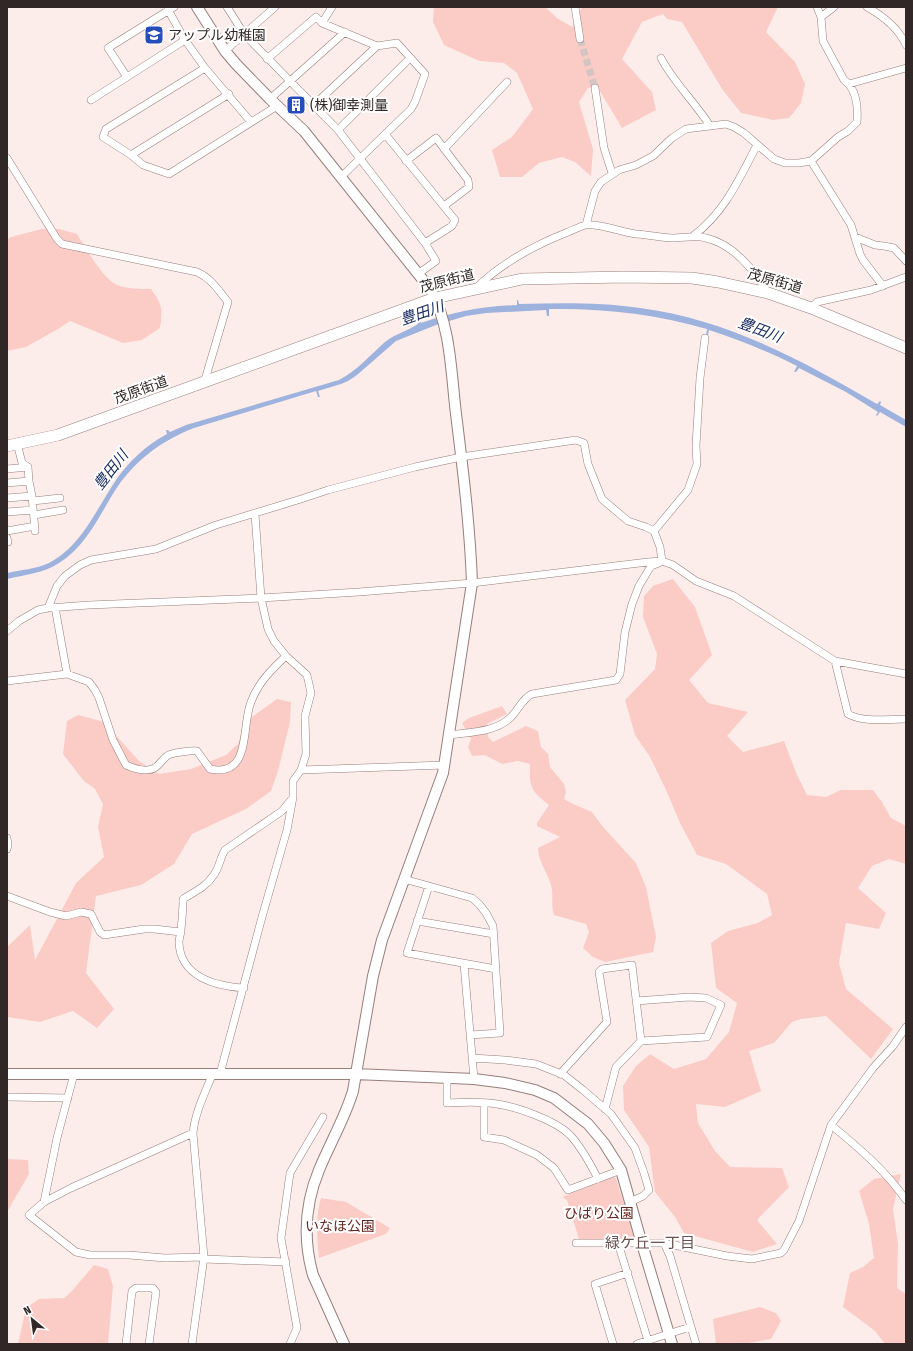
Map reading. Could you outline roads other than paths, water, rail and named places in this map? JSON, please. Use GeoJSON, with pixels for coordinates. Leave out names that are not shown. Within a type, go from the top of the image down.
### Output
{"type":"FeatureCollection","features":[{"type":"Feature","properties":{"kind":"main road","name":"茂原街道"},"geometry":{"type":"LineString","coordinates":[[12,444],[58,435],[437,302],[474,290],[522,279],[625,277],[692,278],[718,282],[768,293],[811,308],[906,348]]}},
{"type":"Feature","properties":{"kind":"street"},"geometry":{"type":"LineString","coordinates":[[197,7],[225,51],[250,79],[304,130],[431,290],[437,302],[446,334],[461,457],[472,583],[445,765],[382,940],[373,976],[356,1074],[348,1108],[319,1170],[313,1185],[309,1205],[306,1235],[313,1275],[344,1344]]}},
{"type":"Feature","properties":{"kind":"street"},"geometry":{"type":"LineString","coordinates":[[227,7],[244,34],[338,130],[425,242],[436,261],[418,274]]}},
{"type":"Feature","properties":{"kind":"street"},"geometry":{"type":"LineString","coordinates":[[225,51],[275,7]]}},
{"type":"Feature","properties":{"kind":"street"},"geometry":{"type":"LineString","coordinates":[[322,23],[332,7]]}},
{"type":"Feature","properties":{"kind":"street"},"geometry":{"type":"LineString","coordinates":[[575,7],[580,39]]}},
{"type":"Feature","properties":{"kind":"street"},"geometry":{"type":"LineString","coordinates":[[586,225],[595,191],[601,182],[619,170],[636,165],[653,156],[672,138],[686,129],[726,124],[734,127],[774,160],[785,164],[811,161],[838,137],[848,131],[857,122],[858,104],[849,84],[844,80],[823,41],[821,17],[817,7]]}},
{"type":"Feature","properties":{"kind":"street"},"geometry":{"type":"LineString","coordinates":[[821,17],[834,7]]}},
{"type":"Feature","properties":{"kind":"street"},"geometry":{"type":"LineString","coordinates":[[867,7],[883,17],[894,27],[903,38],[906,45]]}},
{"type":"Feature","properties":{"kind":"street"},"geometry":{"type":"LineString","coordinates":[[127,77],[108,48],[171,9],[185,40],[251,122]]}},
{"type":"Feature","properties":{"kind":"street"},"geometry":{"type":"LineString","coordinates":[[267,59],[316,17],[322,23],[377,46],[397,43],[425,74],[411,109],[341,177]]}},
{"type":"Feature","properties":{"kind":"street"},"geometry":{"type":"LineString","coordinates":[[206,68],[106,129],[103,137],[143,165],[170,174],[251,122],[274,103],[291,82],[345,32]]}},
{"type":"Feature","properties":{"kind":"street"},"geometry":{"type":"LineString","coordinates":[[91,100],[185,40]]}},
{"type":"Feature","properties":{"kind":"street"},"geometry":{"type":"LineString","coordinates":[[314,105],[377,46]]}},
{"type":"Feature","properties":{"kind":"street"},"geometry":{"type":"LineString","coordinates":[[338,130],[410,58]]}},
{"type":"Feature","properties":{"kind":"street"},"geometry":{"type":"LineString","coordinates":[[661,58],[667,70],[703,114],[710,126]]}},
{"type":"Feature","properties":{"kind":"street"},"geometry":{"type":"LineString","coordinates":[[849,84],[906,68]]}},
{"type":"Feature","properties":{"kind":"street"},"geometry":{"type":"LineString","coordinates":[[444,149],[507,82]]}},
{"type":"Feature","properties":{"kind":"street"},"geometry":{"type":"LineString","coordinates":[[595,88],[604,148],[612,174]]}},
{"type":"Feature","properties":{"kind":"street"},"geometry":{"type":"LineString","coordinates":[[131,156],[229,94]]}},
{"type":"Feature","properties":{"kind":"street"},"geometry":{"type":"LineString","coordinates":[[386,134],[406,161],[455,220],[452,226],[425,242]]}},
{"type":"Feature","properties":{"kind":"street"},"geometry":{"type":"LineString","coordinates":[[406,161],[436,138],[468,180],[469,187],[444,206]]}},
{"type":"Feature","properties":{"kind":"street"},"geometry":{"type":"LineString","coordinates":[[693,236],[715,217],[724,205],[757,146]]}},
{"type":"Feature","properties":{"kind":"street"},"geometry":{"type":"LineString","coordinates":[[7,158],[57,239],[62,244],[197,272],[203,274],[210,280],[228,302],[204,383]]}},
{"type":"Feature","properties":{"kind":"street"},"geometry":{"type":"LineString","coordinates":[[811,161],[851,225],[863,260],[883,286]]}},
{"type":"Feature","properties":{"kind":"street"},"geometry":{"type":"LineString","coordinates":[[474,290],[485,278],[524,252],[586,225],[635,234],[673,238],[693,236],[705,237],[727,246],[749,268],[768,293]]}},
{"type":"Feature","properties":{"kind":"street"},"geometry":{"type":"LineString","coordinates":[[855,238],[875,246],[894,248],[906,261]]}},
{"type":"Feature","properties":{"kind":"street"},"geometry":{"type":"LineString","coordinates":[[811,308],[817,302],[883,286],[906,277]]}},
{"type":"Feature","properties":{"kind":"street"},"geometry":{"type":"LineString","coordinates":[[654,531],[688,490],[697,464],[696,446],[700,378],[706,338]]}},
{"type":"Feature","properties":{"kind":"street"},"geometry":{"type":"LineString","coordinates":[[67,674],[51,607],[57,586],[65,576],[80,565],[91,560],[156,549],[216,525],[328,490],[415,467],[461,457],[576,440],[584,443],[588,464],[602,499],[628,521],[654,531],[660,547],[662,561]]}},
{"type":"Feature","properties":{"kind":"street"},"geometry":{"type":"LineString","coordinates":[[12,444],[22,463],[28,467]]}},
{"type":"Feature","properties":{"kind":"street"},"geometry":{"type":"LineString","coordinates":[[7,469],[28,467]]}},
{"type":"Feature","properties":{"kind":"street"},"geometry":{"type":"LineString","coordinates":[[7,531],[35,529],[28,467]]}},
{"type":"Feature","properties":{"kind":"street"},"geometry":{"type":"LineString","coordinates":[[7,483],[29,481]]}},
{"type":"Feature","properties":{"kind":"street"},"geometry":{"type":"LineString","coordinates":[[7,498],[60,498]]}},
{"type":"Feature","properties":{"kind":"street"},"geometry":{"type":"LineString","coordinates":[[7,512],[63,510]]}},
{"type":"Feature","properties":{"kind":"street"},"geometry":{"type":"LineString","coordinates":[[192,1344],[204,1258],[193,1133],[194,1123],[201,1102],[216,1074],[244,988],[262,917],[287,830],[293,797],[293,781],[301,770],[306,754],[305,716],[311,693],[307,675],[286,656],[274,641],[268,629],[261,598],[255,514]]}},
{"type":"Feature","properties":{"kind":"street"},"geometry":{"type":"LineString","coordinates":[[7,538],[8,542]]}},
{"type":"Feature","properties":{"kind":"street"},"geometry":{"type":"LineString","coordinates":[[450,735],[499,726],[511,718],[527,697],[532,694],[616,680],[620,674],[625,632],[632,604],[639,586],[651,566],[662,561]]}},
{"type":"Feature","properties":{"kind":"street"},"geometry":{"type":"LineString","coordinates":[[7,631],[38,610],[51,607],[261,598],[472,583],[662,561],[673,565],[696,581],[734,596],[835,661],[906,674]]}},
{"type":"Feature","properties":{"kind":"street"},"geometry":{"type":"LineString","coordinates":[[7,681],[67,674],[89,682],[95,690],[113,740],[126,766],[135,769],[147,770],[156,768],[168,754],[192,750],[197,751],[210,769],[220,771],[234,765],[240,757],[244,748],[245,725],[250,703],[260,682],[286,656]]}},
{"type":"Feature","properties":{"kind":"street"},"geometry":{"type":"LineString","coordinates":[[835,661],[848,714],[855,718],[906,719]]}},
{"type":"Feature","properties":{"kind":"street"},"geometry":{"type":"LineString","coordinates":[[301,770],[445,765]]}},
{"type":"Feature","properties":{"kind":"street"},"geometry":{"type":"LineString","coordinates":[[244,988],[224,986],[208,981],[194,973],[188,966],[182,957],[179,942],[183,899],[202,887],[214,876],[225,850],[282,811],[293,797]]}},
{"type":"Feature","properties":{"kind":"street"},"geometry":{"type":"LineString","coordinates":[[7,838],[7,849]]}},
{"type":"Feature","properties":{"kind":"street"},"geometry":{"type":"LineString","coordinates":[[404,879],[472,898],[480,904],[490,917],[494,934],[500,1033],[470,1035]]}},
{"type":"Feature","properties":{"kind":"street"},"geometry":{"type":"LineString","coordinates":[[429,886],[407,953],[496,969]]}},
{"type":"Feature","properties":{"kind":"street"},"geometry":{"type":"LineString","coordinates":[[7,896],[61,915],[66,916],[81,912],[91,914],[100,932],[104,935],[144,929],[181,932]]}},
{"type":"Feature","properties":{"kind":"street"},"geometry":{"type":"LineString","coordinates":[[417,921],[494,934]]}},
{"type":"Feature","properties":{"kind":"street"},"geometry":{"type":"LineString","coordinates":[[464,964],[474,1079]]}},
{"type":"Feature","properties":{"kind":"street"},"geometry":{"type":"LineString","coordinates":[[560,1074],[607,1022],[599,972],[602,969],[632,965],[641,1041]]}},
{"type":"Feature","properties":{"kind":"street"},"geometry":{"type":"LineString","coordinates":[[605,1109],[616,1067],[641,1041],[707,1037],[721,1005],[706,998],[689,997],[636,1001]]}},
{"type":"Feature","properties":{"kind":"street"},"geometry":{"type":"LineString","coordinates":[[576,1243],[664,1243],[728,1256],[752,1259],[781,1253],[800,1221],[831,1125],[873,1068],[893,1046],[906,1027]]}},
{"type":"Feature","properties":{"kind":"street"},"geometry":{"type":"LineString","coordinates":[[472,1058],[536,1064],[560,1074],[583,1090],[611,1114],[634,1148],[646,1179],[648,1190],[643,1196],[630,1202]]}},
{"type":"Feature","properties":{"kind":"street"},"geometry":{"type":"LineString","coordinates":[[7,1074],[356,1074],[474,1079],[513,1084],[535,1090],[554,1098],[588,1124],[604,1143],[621,1170],[671,1339]]}},
{"type":"Feature","properties":{"kind":"street"},"geometry":{"type":"LineString","coordinates":[[44,1202],[74,1074]]}},
{"type":"Feature","properties":{"kind":"street"},"geometry":{"type":"LineString","coordinates":[[448,1078],[447,1103],[496,1104],[532,1113],[551,1122],[568,1134],[584,1152],[598,1179]]}},
{"type":"Feature","properties":{"kind":"street"},"geometry":{"type":"LineString","coordinates":[[7,1096],[68,1098]]}},
{"type":"Feature","properties":{"kind":"street"},"geometry":{"type":"LineString","coordinates":[[484,1103],[484,1137],[504,1140],[537,1155],[554,1168],[568,1190],[621,1170]]}},
{"type":"Feature","properties":{"kind":"street"},"geometry":{"type":"LineString","coordinates":[[290,1344],[297,1328],[281,1238],[290,1173],[323,1117]]}},
{"type":"Feature","properties":{"kind":"street"},"geometry":{"type":"LineString","coordinates":[[831,1125],[844,1135],[895,1184],[906,1200]]}},
{"type":"Feature","properties":{"kind":"street"},"geometry":{"type":"LineString","coordinates":[[193,1133],[71,1188],[44,1202],[30,1215],[76,1252],[90,1255],[129,1255],[165,1258],[204,1258],[286,1262]]}},
{"type":"Feature","properties":{"kind":"street"},"geometry":{"type":"LineString","coordinates":[[618,1243],[648,1342]]}},
{"type":"Feature","properties":{"kind":"street"},"geometry":{"type":"LineString","coordinates":[[664,1243],[670,1256],[690,1328],[696,1344]]}},
{"type":"Feature","properties":{"kind":"street"},"geometry":{"type":"LineString","coordinates":[[613,1344],[595,1284],[628,1273]]}},
{"type":"Feature","properties":{"kind":"street"},"geometry":{"type":"LineString","coordinates":[[126,1344],[132,1291],[136,1288],[154,1288],[156,1292],[149,1344]]}},
{"type":"Feature","properties":{"kind":"street"},"geometry":{"type":"LineString","coordinates":[[637,1344],[671,1339],[690,1328]]}},
{"type":"Feature","properties":{"kind":"water"},"geometry":{"type":"Polygon","coordinates":[[[517,300],[519,304],[580,303],[640,308],[672,314],[734,332],[763,344],[821,372],[877,404],[880,401],[880,405],[906,420],[906,427],[880,412],[877,416],[876,415],[878,412],[846,392],[799,368],[796,372],[794,372],[797,366],[765,351],[709,330],[708,335],[706,335],[707,329],[668,319],[629,313],[569,309],[549,309],[549,316],[547,316],[546,310],[486,313],[466,316],[436,325],[396,341],[348,381],[318,391],[320,397],[318,397],[316,391],[194,428],[172,438],[152,451],[126,476],[118,486],[86,538],[69,556],[47,569],[7,579],[7,573],[49,563],[70,547],[79,538],[94,517],[114,483],[125,468],[144,449],[167,434],[166,430],[170,432],[186,425],[339,380],[358,367],[389,339],[418,324],[414,315],[417,314],[421,323],[468,310],[517,305],[517,300]]]}},
{"type":"Feature","properties":{"kind":"tunnel"},"geometry":{"type":"LineString","coordinates":[[580,39],[595,88]]}},
{"type":"Feature","properties":{"kind":"place","name":"アップル幼稚園"},"geometry":{"type":"Point","coordinates":[154,35]}},
{"type":"Feature","properties":{"kind":"place","name":"(株)御幸測量"},"geometry":{"type":"Point","coordinates":[296,105]}},
{"type":"Feature","properties":{"kind":"district","name":"緑ケ丘一丁目"},"geometry":{"type":"Point","coordinates":[650,1243]}},
{"type":"Feature","properties":{"kind":"water label","name":"豊田川"},"geometry":{"type":"Point","coordinates":[422,313]}},
{"type":"Feature","properties":{"kind":"water label","name":"豊田川"},"geometry":{"type":"Point","coordinates":[760,330]}},
{"type":"Feature","properties":{"kind":"water label","name":"豊田川"},"geometry":{"type":"Point","coordinates":[111,470]}},
{"type":"Feature","properties":{"kind":"park label","name":"ひばり公園"},"geometry":{"type":"Point","coordinates":[599,1213]}},
{"type":"Feature","properties":{"kind":"park label","name":"いなほ公園"},"geometry":{"type":"Point","coordinates":[340,1226]}}]}
